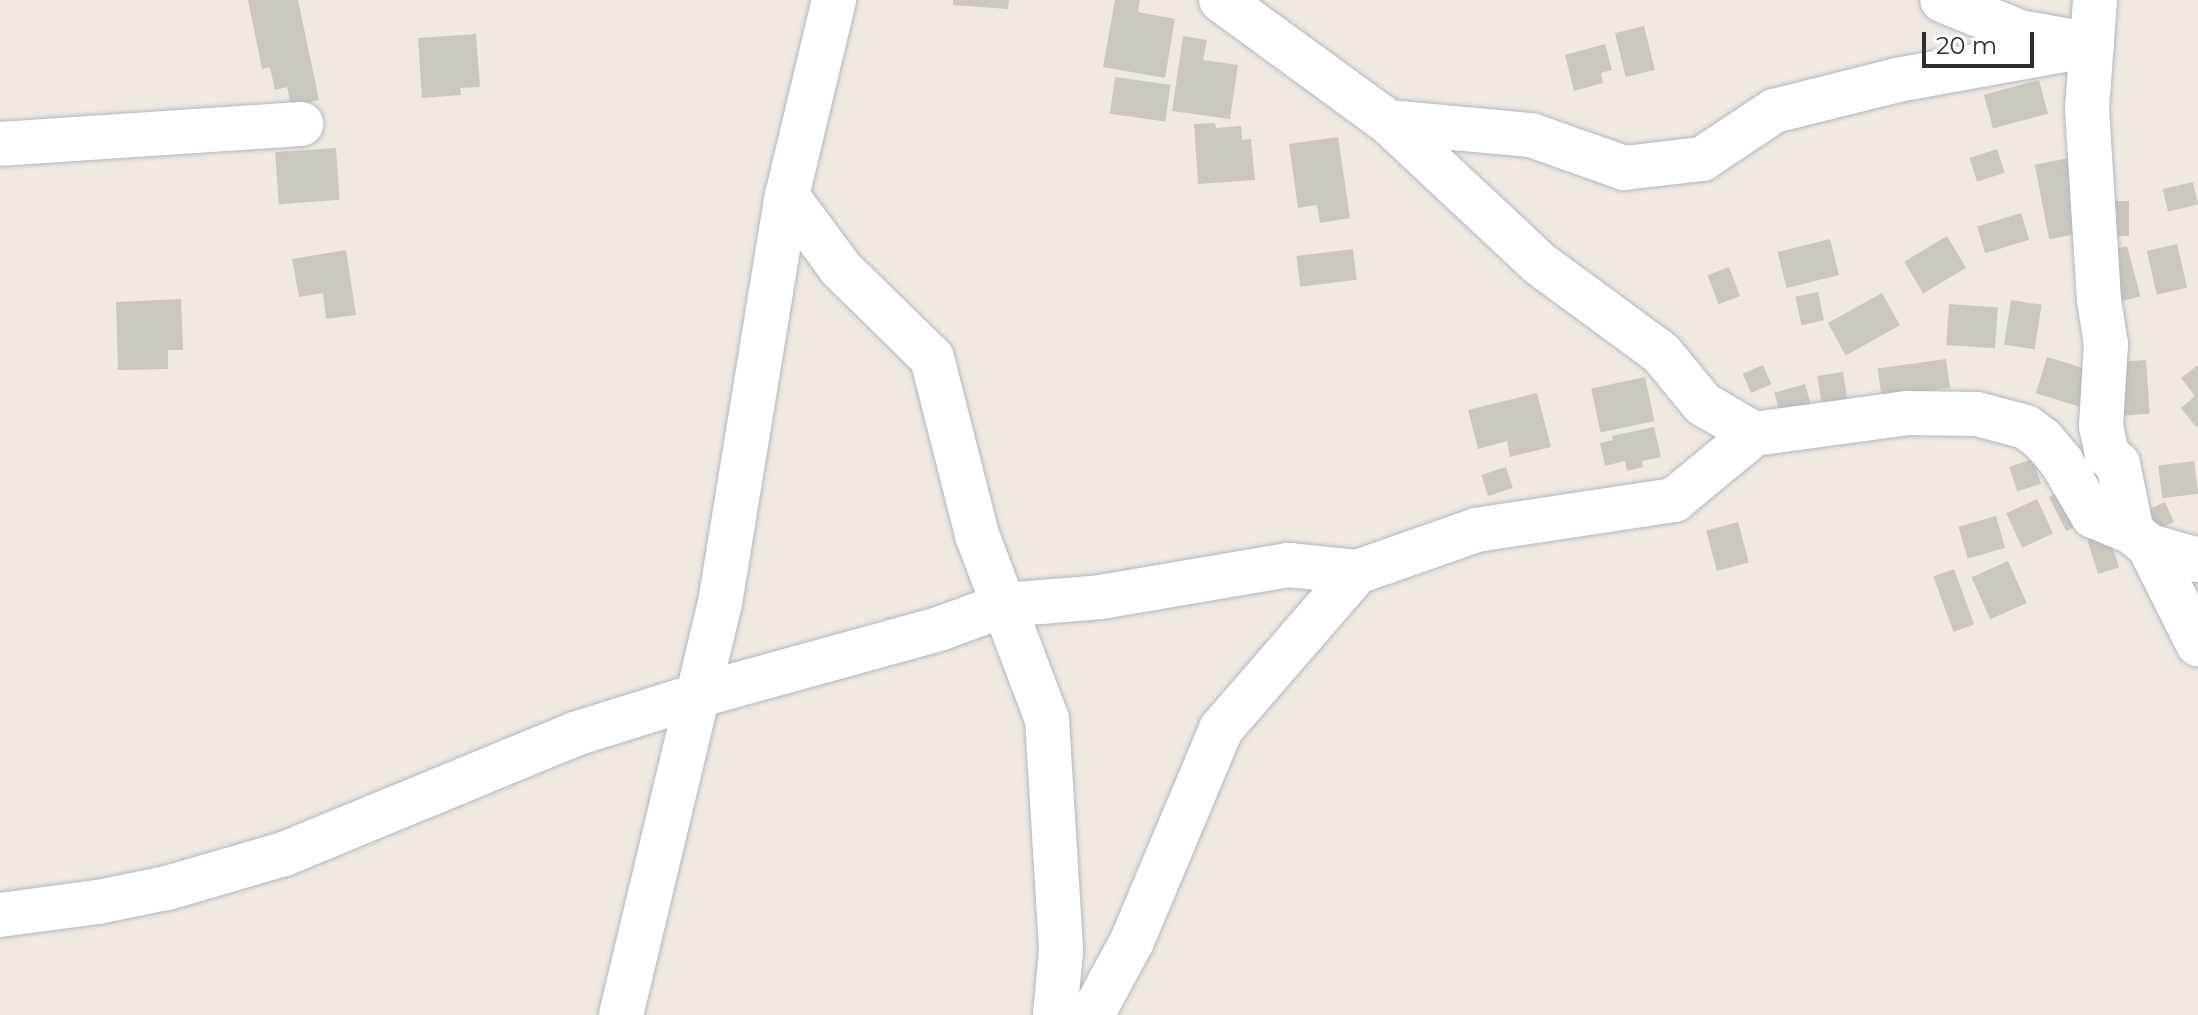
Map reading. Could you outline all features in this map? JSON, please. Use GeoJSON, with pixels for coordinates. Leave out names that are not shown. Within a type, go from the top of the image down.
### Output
{"type":"FeatureCollection","features":[{"type":"Feature","properties":{"kind":"street"},"geometry":{"type":"LineString","coordinates":[[621,1015],[720,603],[787,196],[834,0]]}},
{"type":"Feature","properties":{"kind":"street"},"geometry":{"type":"LineString","coordinates":[[1221,0],[1388,122],[1541,265],[1661,353],[1703,404],[1754,434]]}},
{"type":"Feature","properties":{"kind":"street"},"geometry":{"type":"LineString","coordinates":[[1942,0],[2020,32],[2092,45]]}},
{"type":"Feature","properties":{"kind":"street"},"geometry":{"type":"LineString","coordinates":[[2095,0],[2087,109],[2099,300],[2106,344],[2101,426],[2107,455],[2118,464],[2141,539],[2198,644]]}},
{"type":"Feature","properties":{"kind":"street"},"geometry":{"type":"LineString","coordinates":[[1388,122],[1531,135],[1624,168],[1702,159],[1774,111],[1897,80],[2092,45]]}},
{"type":"Feature","properties":{"kind":"street"},"geometry":{"type":"LineString","coordinates":[[0,144],[301,124]]}},
{"type":"Feature","properties":{"kind":"street"},"geometry":{"type":"LineString","coordinates":[[787,196],[841,269],[932,358],[977,535],[1047,719],[1061,951],[1055,1015]]}},
{"type":"Feature","properties":{"kind":"street"},"geometry":{"type":"LineString","coordinates":[[0,915],[153,891],[284,854],[575,734],[696,696],[939,629],[1004,605],[1101,597],[1288,565],[1357,572],[1476,530],[1674,500],[1754,434],[1907,413],[1977,414],[2026,427],[2043,440],[2062,463],[2093,516],[2141,539],[2198,560]]}},
{"type":"Feature","properties":{"kind":"street"},"geometry":{"type":"LineString","coordinates":[[1092,1015],[1132,941],[1221,729],[1357,572]]}},
{"type":"Feature","properties":{"kind":"building"},"geometry":{"type":"Polygon","coordinates":[[[248,0],[298,0],[319,100],[291,106],[287,87],[275,90],[270,67],[262,69],[248,0]]]}},
{"type":"Feature","properties":{"kind":"building"},"geometry":{"type":"Polygon","coordinates":[[[953,0],[1009,0],[1008,9],[953,5],[953,0]]]}},
{"type":"Feature","properties":{"kind":"building"},"geometry":{"type":"Polygon","coordinates":[[[1115,0],[1140,0],[1138,12],[1175,19],[1165,78],[1103,67],[1115,0]]]}},
{"type":"Feature","properties":{"kind":"building"},"geometry":{"type":"Polygon","coordinates":[[[1644,26],[1655,70],[1626,77],[1615,33],[1644,26]]]}},
{"type":"Feature","properties":{"kind":"building"},"geometry":{"type":"Polygon","coordinates":[[[476,34],[480,87],[460,88],[461,95],[422,98],[418,38],[476,34]]]}},
{"type":"Feature","properties":{"kind":"building"},"geometry":{"type":"Polygon","coordinates":[[[1183,36],[1207,40],[1203,60],[1238,65],[1230,119],[1172,111],[1183,36]]]}},
{"type":"Feature","properties":{"kind":"building"},"geometry":{"type":"Polygon","coordinates":[[[1605,44],[1612,70],[1601,73],[1603,83],[1574,91],[1565,55],[1605,44]]]}},
{"type":"Feature","properties":{"kind":"building"},"geometry":{"type":"Polygon","coordinates":[[[1115,77],[1170,85],[1165,121],[1110,114],[1115,77]]]}},
{"type":"Feature","properties":{"kind":"building"},"geometry":{"type":"Polygon","coordinates":[[[2039,80],[2048,114],[1993,129],[1984,95],[2039,80]]]}},
{"type":"Feature","properties":{"kind":"building"},"geometry":{"type":"Polygon","coordinates":[[[1215,123],[1216,128],[1241,126],[1242,140],[1251,139],[1255,180],[1198,184],[1194,124],[1215,123]]]}},
{"type":"Feature","properties":{"kind":"building"},"geometry":{"type":"Polygon","coordinates":[[[1338,137],[1350,218],[1320,223],[1317,205],[1298,208],[1289,144],[1338,137]]]}},
{"type":"Feature","properties":{"kind":"building"},"geometry":{"type":"Polygon","coordinates":[[[336,148],[340,200],[279,204],[275,152],[336,148]]]}},
{"type":"Feature","properties":{"kind":"building"},"geometry":{"type":"Polygon","coordinates":[[[1997,149],[2005,173],[1977,182],[1969,158],[1997,149]]]}},
{"type":"Feature","properties":{"kind":"building"},"geometry":{"type":"Polygon","coordinates":[[[2074,157],[2089,232],[2049,239],[2035,165],[2074,157]]]}},
{"type":"Feature","properties":{"kind":"building"},"geometry":{"type":"Polygon","coordinates":[[[2193,182],[2198,204],[2168,211],[2163,189],[2193,182]]]}},
{"type":"Feature","properties":{"kind":"building"},"geometry":{"type":"Polygon","coordinates":[[[2105,201],[2129,201],[2129,236],[2105,236],[2105,201]]]}},
{"type":"Feature","properties":{"kind":"building"},"geometry":{"type":"Polygon","coordinates":[[[2021,213],[2029,240],[1985,253],[1977,226],[2021,213]]]}},
{"type":"Feature","properties":{"kind":"building"},"geometry":{"type":"Polygon","coordinates":[[[1947,236],[1966,268],[1923,293],[1904,262],[1947,236]]]}},
{"type":"Feature","properties":{"kind":"building"},"geometry":{"type":"Polygon","coordinates":[[[1830,239],[1839,275],[1787,288],[1778,252],[1830,239]]]}},
{"type":"Feature","properties":{"kind":"building"},"geometry":{"type":"Polygon","coordinates":[[[2177,244],[2187,288],[2157,295],[2147,251],[2177,244]]]}},
{"type":"Feature","properties":{"kind":"building"},"geometry":{"type":"Polygon","coordinates":[[[2127,246],[2140,296],[2115,303],[2102,253],[2127,246]]]}},
{"type":"Feature","properties":{"kind":"building"},"geometry":{"type":"Polygon","coordinates":[[[1353,249],[1357,280],[1300,287],[1296,256],[1353,249]]]}},
{"type":"Feature","properties":{"kind":"building"},"geometry":{"type":"Polygon","coordinates":[[[346,250],[356,315],[326,319],[323,293],[299,297],[292,259],[346,250]]]}},
{"type":"Feature","properties":{"kind":"building"},"geometry":{"type":"Polygon","coordinates":[[[1729,267],[1740,296],[1719,304],[1708,275],[1729,267]]]}},
{"type":"Feature","properties":{"kind":"building"},"geometry":{"type":"Polygon","coordinates":[[[1818,292],[1824,320],[1802,325],[1796,297],[1818,292]]]}},
{"type":"Feature","properties":{"kind":"building"},"geometry":{"type":"Polygon","coordinates":[[[1882,293],[1900,325],[1846,355],[1828,323],[1882,293]]]}},
{"type":"Feature","properties":{"kind":"building"},"geometry":{"type":"Polygon","coordinates":[[[181,299],[183,350],[168,350],[168,369],[118,370],[116,302],[181,299]]]}},
{"type":"Feature","properties":{"kind":"building"},"geometry":{"type":"Polygon","coordinates":[[[2011,300],[2042,305],[2035,349],[2004,344],[2011,300]]]}},
{"type":"Feature","properties":{"kind":"building"},"geometry":{"type":"Polygon","coordinates":[[[1949,304],[1998,307],[1995,348],[1946,345],[1949,304]]]}},
{"type":"Feature","properties":{"kind":"building"},"geometry":{"type":"Polygon","coordinates":[[[2047,357],[2094,371],[2083,408],[2036,393],[2047,357]]]}},
{"type":"Feature","properties":{"kind":"building"},"geometry":{"type":"Polygon","coordinates":[[[1946,359],[1950,388],[1882,397],[1878,369],[1946,359]]]}},
{"type":"Feature","properties":{"kind":"building"},"geometry":{"type":"Polygon","coordinates":[[[2146,360],[2150,414],[2118,416],[2114,362],[2146,360]]]}},
{"type":"Feature","properties":{"kind":"building"},"geometry":{"type":"Polygon","coordinates":[[[1763,365],[1771,384],[1751,393],[1743,374],[1763,365]]]}},
{"type":"Feature","properties":{"kind":"building"},"geometry":{"type":"Polygon","coordinates":[[[2198,365],[2196,427],[2181,408],[2195,396],[2181,378],[2198,365]]]}},
{"type":"Feature","properties":{"kind":"building"},"geometry":{"type":"Polygon","coordinates":[[[1843,372],[1848,403],[1822,407],[1817,376],[1843,372]]]}},
{"type":"Feature","properties":{"kind":"building"},"geometry":{"type":"Polygon","coordinates":[[[1645,377],[1654,421],[1601,432],[1591,388],[1645,377]]]}},
{"type":"Feature","properties":{"kind":"building"},"geometry":{"type":"Polygon","coordinates":[[[1805,384],[1812,408],[1781,417],[1774,393],[1805,384]]]}},
{"type":"Feature","properties":{"kind":"building"},"geometry":{"type":"Polygon","coordinates":[[[1537,393],[1551,447],[1510,457],[1507,441],[1478,449],[1468,410],[1537,393]]]}},
{"type":"Feature","properties":{"kind":"building"},"geometry":{"type":"Polygon","coordinates":[[[1654,427],[1661,457],[1642,461],[1643,467],[1627,471],[1625,461],[1605,466],[1600,443],[1613,440],[1612,436],[1654,427]]]}},
{"type":"Feature","properties":{"kind":"building"},"geometry":{"type":"Polygon","coordinates":[[[2033,459],[2041,484],[2017,491],[2009,467],[2033,459]]]}},
{"type":"Feature","properties":{"kind":"building"},"geometry":{"type":"Polygon","coordinates":[[[2194,461],[2198,494],[2162,498],[2158,465],[2194,461]]]}},
{"type":"Feature","properties":{"kind":"building"},"geometry":{"type":"Polygon","coordinates":[[[1506,467],[1513,488],[1488,496],[1481,475],[1506,467]]]}},
{"type":"Feature","properties":{"kind":"building"},"geometry":{"type":"Polygon","coordinates":[[[2065,489],[2082,523],[2066,531],[2049,497],[2065,489]]]}},
{"type":"Feature","properties":{"kind":"building"},"geometry":{"type":"Polygon","coordinates":[[[2037,499],[2053,533],[2022,548],[2006,513],[2037,499]]]}},
{"type":"Feature","properties":{"kind":"building"},"geometry":{"type":"Polygon","coordinates":[[[2165,502],[2174,522],[2158,529],[2149,509],[2165,502]]]}},
{"type":"Feature","properties":{"kind":"building"},"geometry":{"type":"Polygon","coordinates":[[[1996,516],[2005,548],[1968,558],[1959,527],[1996,516]]]}},
{"type":"Feature","properties":{"kind":"building"},"geometry":{"type":"Polygon","coordinates":[[[1738,522],[1749,563],[1717,571],[1706,531],[1738,522]]]}},
{"type":"Feature","properties":{"kind":"building"},"geometry":{"type":"Polygon","coordinates":[[[2108,533],[2119,567],[2098,574],[2087,540],[2108,533]]]}},
{"type":"Feature","properties":{"kind":"building"},"geometry":{"type":"Polygon","coordinates":[[[2008,561],[2027,603],[1990,619],[1971,577],[2008,561]]]}},
{"type":"Feature","properties":{"kind":"building"},"geometry":{"type":"Polygon","coordinates":[[[1954,569],[1974,624],[1954,632],[1933,577],[1954,569]]]}}]}
